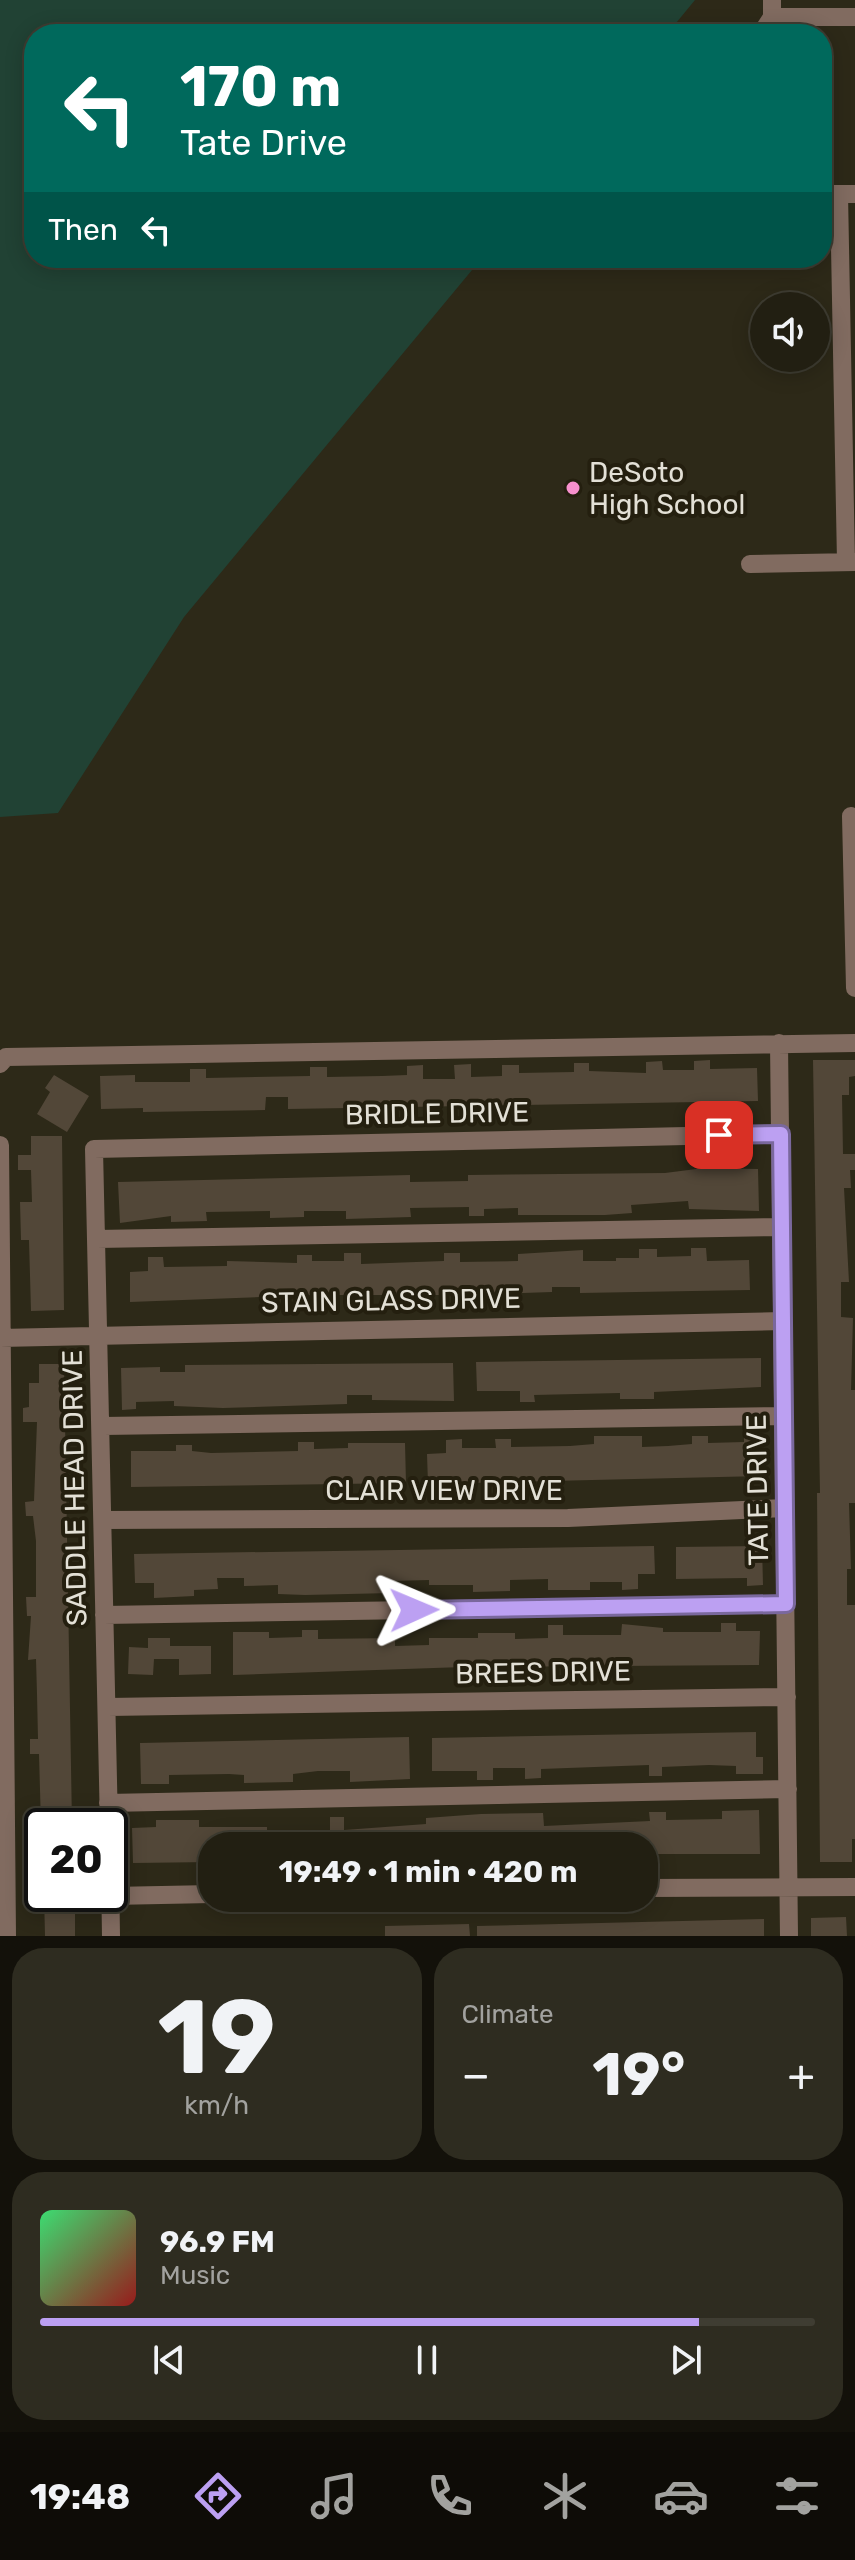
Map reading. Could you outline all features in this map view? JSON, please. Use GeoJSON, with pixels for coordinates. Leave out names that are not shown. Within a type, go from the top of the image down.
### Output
{"type":"FeatureCollection","features":[{"type":"Feature","properties":{"kind":"street"},"geometry":{"type":"LineString","coordinates":[[772,9],[855,17]]}},
{"type":"Feature","properties":{"kind":"street"},"geometry":{"type":"LineString","coordinates":[[750,564],[851,562],[839,194]]}},
{"type":"Feature","properties":{"kind":"street"},"geometry":{"type":"LineString","coordinates":[[851,816],[855,988]]}},
{"type":"Feature","properties":{"kind":"street","name":"TATE DRIVE"},"geometry":{"type":"LineString","coordinates":[[779,1043],[789,1936]]}},
{"type":"Feature","properties":{"kind":"street"},"geometry":{"type":"LineString","coordinates":[[0,1064],[6,1057],[855,1043]]}},
{"type":"Feature","properties":{"kind":"street","name":"BRIDLE DRIVE"},"geometry":{"type":"LineString","coordinates":[[94,1149],[781,1134]]}},
{"type":"Feature","properties":{"kind":"street"},"geometry":{"type":"LineString","coordinates":[[0,1145],[7,1936]]}},
{"type":"Feature","properties":{"kind":"street","name":"SADDLE HEAD DRIVE"},"geometry":{"type":"LineString","coordinates":[[94,1149],[103,1426],[108,1808]]}},
{"type":"Feature","properties":{"kind":"street"},"geometry":{"type":"LineString","coordinates":[[97,1239],[783,1227]]}},
{"type":"Feature","properties":{"kind":"street","name":"STAIN GLASS DRIVE"},"geometry":{"type":"LineString","coordinates":[[1,1338],[782,1321]]}},
{"type":"Feature","properties":{"kind":"street"},"geometry":{"type":"LineString","coordinates":[[103,1426],[784,1416]]}},
{"type":"Feature","properties":{"kind":"street","name":"CLAIR VIEW DRIVE"},"geometry":{"type":"LineString","coordinates":[[104,1520],[568,1518],[785,1508]]}},
{"type":"Feature","properties":{"kind":"street"},"geometry":{"type":"LineString","coordinates":[[104,1615],[786,1604]]}},
{"type":"Feature","properties":{"kind":"street","name":"BREES DRIVE"},"geometry":{"type":"LineString","coordinates":[[108,1707],[787,1697]]}},
{"type":"Feature","properties":{"kind":"street"},"geometry":{"type":"LineString","coordinates":[[108,1803],[788,1789]]}},
{"type":"Feature","properties":{"kind":"street"},"geometry":{"type":"LineString","coordinates":[[658,1888],[855,1887]]}},
{"type":"Feature","properties":{"kind":"street"},"geometry":{"type":"LineString","coordinates":[[128,1896],[198,1894]]}},
{"type":"Feature","properties":{"kind":"street"},"geometry":{"type":"LineString","coordinates":[[111,1912],[111,1936]]}},
{"type":"Feature","properties":{"kind":"green space"},"geometry":{"type":"Polygon","coordinates":[[[0,0],[695,0],[675,24],[24,24],[24,268],[474,268],[184,617],[58,813],[0,817],[0,0]]]}},
{"type":"Feature","properties":{"kind":"building"},"geometry":{"type":"Polygon","coordinates":[[[710,1060],[710,1069],[757,1068],[758,1101],[288,1109],[288,1097],[266,1097],[265,1110],[143,1112],[143,1108],[101,1109],[100,1076],[135,1075],[135,1082],[190,1082],[190,1069],[206,1069],[206,1078],[310,1076],[310,1067],[327,1067],[327,1077],[382,1076],[407,1075],[407,1066],[423,1065],[423,1079],[455,1079],[454,1065],[471,1064],[471,1077],[502,1076],[502,1065],[519,1065],[519,1073],[574,1072],[574,1063],[589,1063],[589,1071],[646,1073],[646,1062],[662,1061],[663,1070],[694,1070],[694,1061],[710,1060]]]}},
{"type":"Feature","properties":{"kind":"building"},"geometry":{"type":"Polygon","coordinates":[[[813,1060],[855,1060],[855,1076],[849,1077],[849,1095],[842,1095],[843,1154],[855,1154],[855,1170],[850,1170],[851,1188],[844,1188],[849,1282],[841,1282],[841,1317],[853,1318],[851,1390],[855,1390],[855,1503],[849,1503],[851,1569],[847,1569],[847,1605],[855,1605],[855,1839],[852,1839],[852,1862],[820,1862],[817,1493],[820,1493],[813,1060]]]}},
{"type":"Feature","properties":{"kind":"building"},"geometry":{"type":"Polygon","coordinates":[[[54,1075],[89,1096],[67,1132],[37,1114],[50,1092],[45,1088],[54,1075]]]}},
{"type":"Feature","properties":{"kind":"building"},"geometry":{"type":"Polygon","coordinates":[[[31,1136],[62,1136],[64,1310],[31,1311],[29,1240],[21,1240],[20,1202],[32,1202],[31,1170],[18,1170],[18,1155],[31,1155],[31,1136]]]}},
{"type":"Feature","properties":{"kind":"building"},"geometry":{"type":"Polygon","coordinates":[[[704,1168],[758,1169],[759,1211],[689,1209],[688,1201],[631,1205],[632,1213],[605,1215],[518,1215],[518,1208],[484,1209],[484,1216],[469,1216],[469,1207],[410,1208],[411,1217],[346,1219],[346,1211],[304,1211],[304,1217],[270,1218],[270,1211],[206,1212],[207,1221],[171,1222],[171,1216],[120,1223],[118,1182],[410,1175],[410,1182],[468,1181],[468,1175],[665,1173],[704,1168]]]}},
{"type":"Feature","properties":{"kind":"building"},"geometry":{"type":"Polygon","coordinates":[[[691,1248],[706,1248],[707,1261],[749,1260],[750,1290],[580,1293],[580,1287],[552,1287],[552,1292],[313,1295],[130,1302],[130,1272],[148,1271],[148,1257],[163,1257],[164,1267],[227,1266],[227,1261],[297,1263],[297,1255],[312,1255],[312,1261],[344,1261],[344,1253],[361,1253],[361,1264],[444,1261],[444,1253],[460,1253],[460,1262],[518,1261],[518,1254],[583,1250],[583,1261],[616,1261],[616,1258],[639,1258],[639,1249],[657,1249],[657,1257],[691,1256],[691,1248]]]}},
{"type":"Feature","properties":{"kind":"building"},"geometry":{"type":"Polygon","coordinates":[[[761,1358],[761,1387],[654,1392],[654,1399],[620,1399],[620,1393],[534,1395],[535,1402],[520,1402],[520,1391],[477,1391],[476,1362],[761,1358]]]}},
{"type":"Feature","properties":{"kind":"building"},"geometry":{"type":"Polygon","coordinates":[[[453,1363],[454,1401],[372,1400],[372,1395],[347,1395],[347,1404],[223,1408],[174,1406],[174,1401],[136,1402],[136,1409],[122,1410],[121,1368],[160,1367],[160,1372],[185,1372],[185,1365],[453,1363]]]}},
{"type":"Feature","properties":{"kind":"building"},"geometry":{"type":"Polygon","coordinates":[[[39,1364],[64,1364],[72,1808],[41,1808],[39,1754],[30,1754],[30,1739],[38,1739],[37,1694],[36,1659],[28,1660],[31,1616],[27,1616],[26,1597],[36,1597],[36,1541],[33,1516],[26,1516],[25,1502],[34,1501],[37,1422],[23,1422],[23,1408],[29,1407],[29,1383],[39,1383],[39,1364]]]}},
{"type":"Feature","properties":{"kind":"building"},"geometry":{"type":"Polygon","coordinates":[[[744,1434],[761,1434],[762,1476],[428,1484],[427,1454],[446,1453],[446,1440],[462,1439],[462,1448],[496,1448],[495,1439],[511,1439],[511,1447],[570,1446],[594,1444],[594,1436],[642,1436],[642,1447],[692,1444],[692,1436],[708,1436],[708,1443],[744,1442],[744,1434]]]}},
{"type":"Feature","properties":{"kind":"building"},"geometry":{"type":"Polygon","coordinates":[[[298,1442],[314,1442],[314,1449],[348,1448],[348,1443],[405,1443],[406,1483],[131,1487],[131,1451],[176,1451],[176,1445],[192,1445],[192,1451],[211,1453],[298,1451],[298,1442]]]}},
{"type":"Feature","properties":{"kind":"building"},"geometry":{"type":"Polygon","coordinates":[[[654,1546],[655,1574],[638,1574],[638,1589],[622,1590],[622,1582],[590,1582],[590,1590],[548,1590],[548,1579],[510,1580],[510,1591],[473,1592],[473,1585],[429,1585],[429,1580],[392,1581],[392,1593],[305,1595],[278,1594],[278,1585],[244,1586],[244,1578],[217,1578],[218,1589],[194,1590],[194,1596],[154,1598],[154,1583],[135,1583],[134,1554],[654,1546]]]}},
{"type":"Feature","properties":{"kind":"building"},"geometry":{"type":"Polygon","coordinates":[[[762,1546],[763,1585],[747,1586],[747,1578],[676,1579],[676,1547],[762,1546]]]}},
{"type":"Feature","properties":{"kind":"building"},"geometry":{"type":"Polygon","coordinates":[[[721,1623],[736,1623],[736,1631],[760,1631],[759,1665],[463,1667],[233,1675],[233,1632],[269,1632],[269,1638],[302,1637],[302,1630],[318,1630],[318,1639],[395,1638],[395,1646],[429,1645],[429,1638],[478,1638],[478,1633],[515,1633],[515,1639],[548,1638],[548,1625],[563,1625],[563,1635],[621,1635],[622,1624],[663,1628],[663,1632],[721,1632],[721,1623]]]}},
{"type":"Feature","properties":{"kind":"building"},"geometry":{"type":"Polygon","coordinates":[[[148,1638],[170,1638],[170,1646],[211,1646],[211,1674],[179,1675],[179,1659],[154,1659],[153,1675],[128,1674],[129,1647],[148,1648],[148,1638]]]}},
{"type":"Feature","properties":{"kind":"building"},"geometry":{"type":"Polygon","coordinates":[[[756,1732],[756,1757],[763,1757],[763,1774],[736,1774],[736,1766],[709,1765],[662,1767],[662,1776],[649,1776],[649,1765],[541,1769],[541,1778],[525,1779],[525,1768],[493,1768],[493,1780],[477,1780],[477,1771],[432,1771],[432,1738],[756,1732]]]}},
{"type":"Feature","properties":{"kind":"building"},"geometry":{"type":"Polygon","coordinates":[[[409,1737],[410,1779],[350,1782],[350,1771],[318,1771],[293,1774],[293,1782],[244,1783],[244,1775],[229,1774],[169,1775],[169,1784],[141,1784],[140,1743],[409,1737]]]}},
{"type":"Feature","properties":{"kind":"building"},"geometry":{"type":"Polygon","coordinates":[[[759,1810],[760,1854],[658,1854],[658,1832],[267,1832],[330,1831],[330,1817],[344,1817],[344,1830],[426,1824],[426,1818],[481,1814],[543,1813],[544,1826],[650,1821],[649,1812],[666,1812],[666,1820],[722,1819],[722,1811],[759,1810]]]}},
{"type":"Feature","properties":{"kind":"building"},"geometry":{"type":"Polygon","coordinates":[[[156,1820],[199,1820],[199,1827],[267,1827],[267,1832],[198,1832],[198,1862],[133,1863],[132,1828],[156,1827],[156,1820]]]}},
{"type":"Feature","properties":{"kind":"building"},"geometry":{"type":"Polygon","coordinates":[[[44,1912],[75,1912],[75,1936],[45,1936],[44,1912]]]}},
{"type":"Feature","properties":{"kind":"building"},"geometry":{"type":"Polygon","coordinates":[[[846,1917],[847,1936],[811,1936],[811,1918],[846,1917]]]}},
{"type":"Feature","properties":{"kind":"building"},"geometry":{"type":"Polygon","coordinates":[[[764,1919],[764,1936],[477,1936],[477,1926],[764,1919]]]}},
{"type":"Feature","properties":{"kind":"building"},"geometry":{"type":"Polygon","coordinates":[[[469,1924],[470,1936],[385,1936],[385,1926],[469,1924]]]}},
{"type":"Feature","properties":{"kind":"place","name":"DeSoto High School"},"geometry":{"type":"Point","coordinates":[573,488]}},
{"type":"Feature","properties":{"kind":"route"},"geometry":{"type":"LineString","coordinates":[[414,1610],[786,1604],[781,1134],[719,1135]]}}]}
